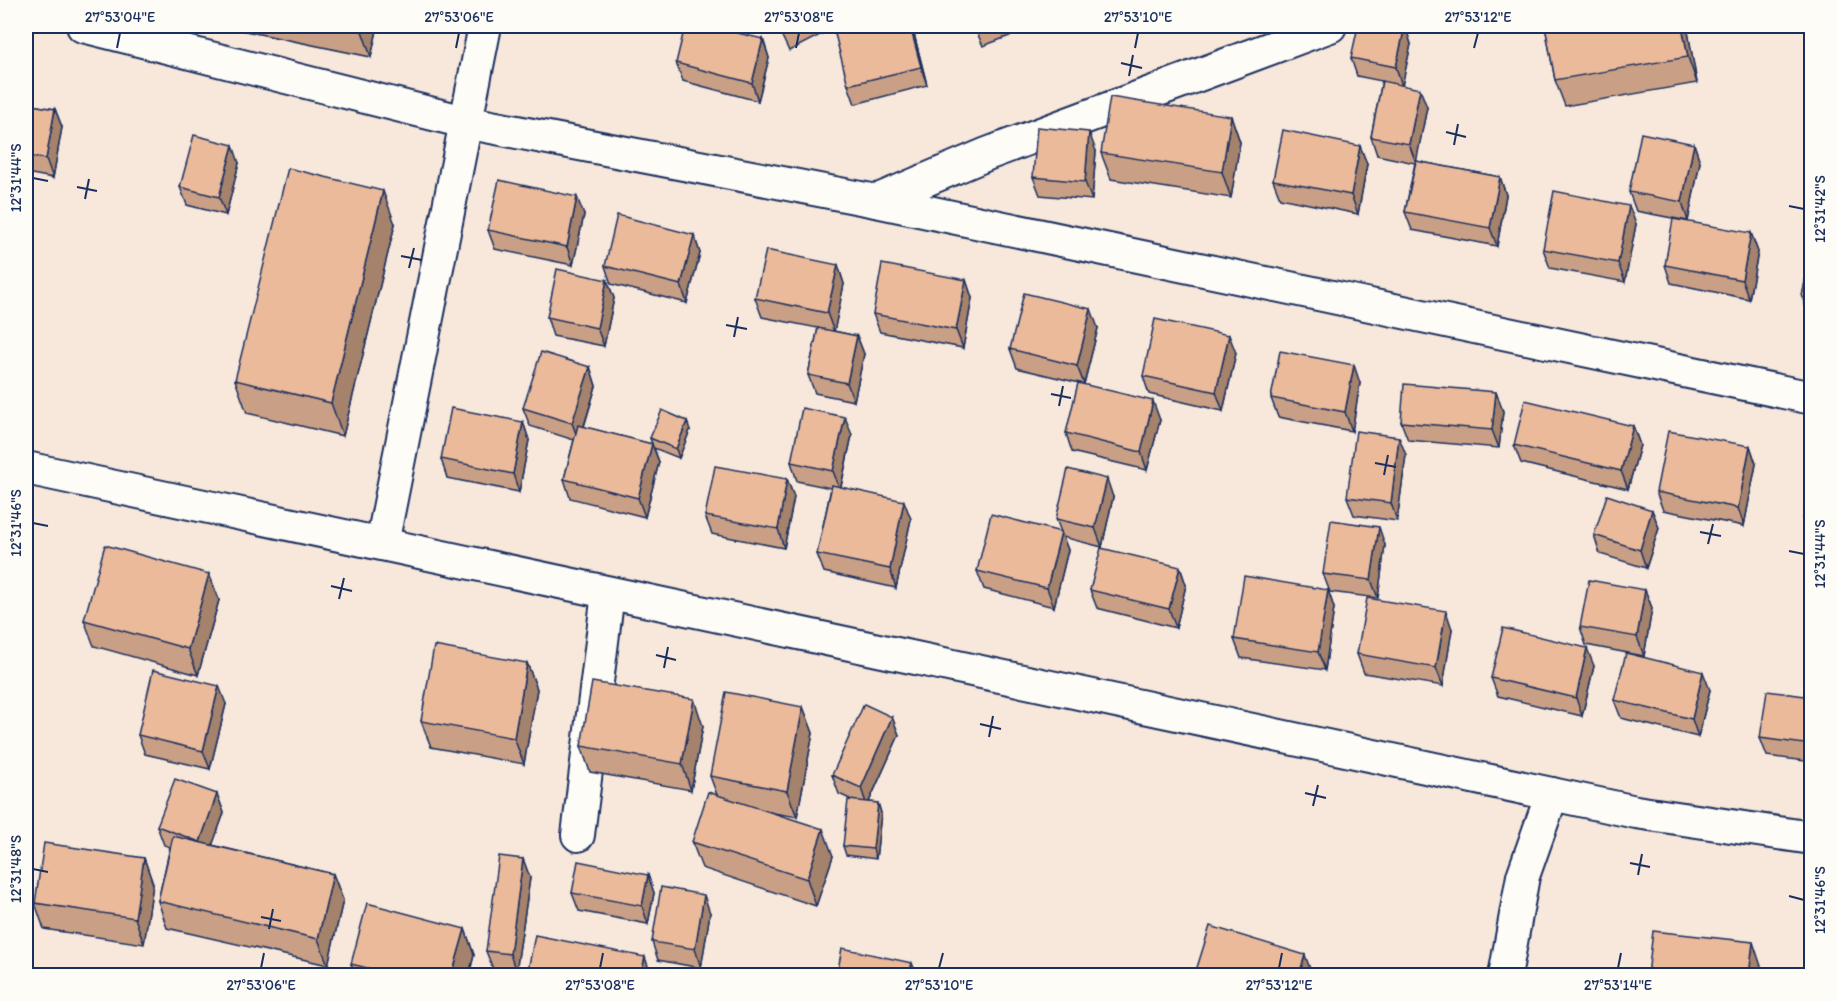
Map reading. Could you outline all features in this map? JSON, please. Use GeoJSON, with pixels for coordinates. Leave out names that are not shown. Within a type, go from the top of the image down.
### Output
{"type":"FeatureCollection","features":[{"type":"Feature","properties":{"kind":"street"},"geometry":{"type":"LineString","coordinates":[[83,26],[465,122],[876,201],[1812,398]]}},
{"type":"Feature","properties":{"kind":"street"},"geometry":{"type":"LineString","coordinates":[[382,544],[485,26]]}},
{"type":"Feature","properties":{"kind":"street"},"geometry":{"type":"LineString","coordinates":[[876,201],[987,154],[1330,26]]}},
{"type":"Feature","properties":{"kind":"street"},"geometry":{"type":"LineString","coordinates":[[26,468],[1636,812],[1812,838]]}},
{"type":"Feature","properties":{"kind":"street"},"geometry":{"type":"LineString","coordinates":[[578,835],[608,593]]}},
{"type":"Feature","properties":{"kind":"street"},"geometry":{"type":"LineString","coordinates":[[1505,975],[1523,876],[1552,794]]}},
{"type":"Feature","properties":{"kind":"building"},"geometry":{"type":"Polygon","coordinates":[[[334,26],[363,26],[362,31],[334,26]]]}},
{"type":"Feature","properties":{"kind":"building"},"geometry":{"type":"Polygon","coordinates":[[[685,26],[708,26],[763,39],[752,83],[676,63],[685,26]]]}},
{"type":"Feature","properties":{"kind":"building"},"geometry":{"type":"Polygon","coordinates":[[[779,26],[796,26],[783,32],[779,26]]]}},
{"type":"Feature","properties":{"kind":"building"},"geometry":{"type":"Polygon","coordinates":[[[852,26],[910,26],[921,67],[848,85],[834,30],[852,26]]]}},
{"type":"Feature","properties":{"kind":"building"},"geometry":{"type":"Polygon","coordinates":[[[1358,26],[1405,26],[1396,67],[1351,58],[1358,26]]]}},
{"type":"Feature","properties":{"kind":"building"},"geometry":{"type":"Polygon","coordinates":[[[1545,26],[1682,26],[1688,57],[1555,80],[1545,26]]]}},
{"type":"Feature","properties":{"kind":"building"},"geometry":{"type":"Polygon","coordinates":[[[1382,81],[1420,89],[1409,144],[1371,137],[1382,81]]]}},
{"type":"Feature","properties":{"kind":"building"},"geometry":{"type":"Polygon","coordinates":[[[1110,97],[1231,116],[1222,172],[1101,153],[1110,97]]]}},
{"type":"Feature","properties":{"kind":"building"},"geometry":{"type":"Polygon","coordinates":[[[26,104],[55,109],[46,159],[26,156],[26,104]]]}},
{"type":"Feature","properties":{"kind":"building"},"geometry":{"type":"Polygon","coordinates":[[[1037,127],[1089,132],[1085,182],[1033,177],[1037,127]]]}},
{"type":"Feature","properties":{"kind":"building"},"geometry":{"type":"Polygon","coordinates":[[[1283,130],[1360,146],[1351,195],[1273,180],[1283,130]]]}},
{"type":"Feature","properties":{"kind":"building"},"geometry":{"type":"Polygon","coordinates":[[[1641,133],[1694,144],[1682,202],[1629,192],[1641,133]]]}},
{"type":"Feature","properties":{"kind":"building"},"geometry":{"type":"Polygon","coordinates":[[[194,135],[233,145],[219,197],[180,187],[194,135]]]}},
{"type":"Feature","properties":{"kind":"building"},"geometry":{"type":"Polygon","coordinates":[[[1416,161],[1500,177],[1490,228],[1405,212],[1416,161]]]}},
{"type":"Feature","properties":{"kind":"building"},"geometry":{"type":"Polygon","coordinates":[[[288,168],[383,191],[331,403],[235,380],[288,168]]]}},
{"type":"Feature","properties":{"kind":"building"},"geometry":{"type":"Polygon","coordinates":[[[499,180],[577,197],[567,247],[488,230],[499,180]]]}},
{"type":"Feature","properties":{"kind":"building"},"geometry":{"type":"Polygon","coordinates":[[[1554,191],[1629,206],[1618,263],[1543,249],[1554,191]]]}},
{"type":"Feature","properties":{"kind":"building"},"geometry":{"type":"Polygon","coordinates":[[[617,215],[694,235],[681,285],[605,266],[617,215]]]}},
{"type":"Feature","properties":{"kind":"building"},"geometry":{"type":"Polygon","coordinates":[[[1673,219],[1751,233],[1742,280],[1665,265],[1673,219]]]}},
{"type":"Feature","properties":{"kind":"building"},"geometry":{"type":"Polygon","coordinates":[[[1812,247],[1812,299],[1802,297],[1812,247]]]}},
{"type":"Feature","properties":{"kind":"building"},"geometry":{"type":"Polygon","coordinates":[[[766,250],[838,265],[827,313],[755,298],[766,250]]]}},
{"type":"Feature","properties":{"kind":"building"},"geometry":{"type":"Polygon","coordinates":[[[882,264],[966,280],[956,330],[873,314],[882,264]]]}},
{"type":"Feature","properties":{"kind":"building"},"geometry":{"type":"Polygon","coordinates":[[[557,269],[607,280],[597,328],[547,317],[557,269]]]}},
{"type":"Feature","properties":{"kind":"building"},"geometry":{"type":"Polygon","coordinates":[[[1024,293],[1091,309],[1077,366],[1010,349],[1024,293]]]}},
{"type":"Feature","properties":{"kind":"building"},"geometry":{"type":"Polygon","coordinates":[[[1155,319],[1229,335],[1216,392],[1143,376],[1155,319]]]}},
{"type":"Feature","properties":{"kind":"building"},"geometry":{"type":"Polygon","coordinates":[[[818,328],[857,336],[847,383],[808,375],[818,328]]]}},
{"type":"Feature","properties":{"kind":"building"},"geometry":{"type":"Polygon","coordinates":[[[1280,351],[1354,365],[1345,412],[1271,398],[1280,351]]]}},
{"type":"Feature","properties":{"kind":"building"},"geometry":{"type":"Polygon","coordinates":[[[541,352],[590,367],[572,423],[523,408],[541,352]]]}},
{"type":"Feature","properties":{"kind":"building"},"geometry":{"type":"Polygon","coordinates":[[[1078,383],[1153,401],[1141,452],[1066,433],[1078,383]]]}},
{"type":"Feature","properties":{"kind":"building"},"geometry":{"type":"Polygon","coordinates":[[[1404,384],[1496,392],[1492,430],[1401,422],[1404,384]]]}},
{"type":"Feature","properties":{"kind":"building"},"geometry":{"type":"Polygon","coordinates":[[[1525,400],[1633,426],[1621,471],[1514,445],[1525,400]]]}},
{"type":"Feature","properties":{"kind":"building"},"geometry":{"type":"Polygon","coordinates":[[[451,408],[523,422],[513,474],[441,459],[451,408]]]}},
{"type":"Feature","properties":{"kind":"building"},"geometry":{"type":"Polygon","coordinates":[[[802,408],[845,417],[833,471],[791,462],[802,408]]]}},
{"type":"Feature","properties":{"kind":"building"},"geometry":{"type":"Polygon","coordinates":[[[662,410],[687,421],[676,449],[650,438],[662,410]]]}},
{"type":"Feature","properties":{"kind":"building"},"geometry":{"type":"Polygon","coordinates":[[[578,425],[652,444],[638,498],[564,479],[578,425]]]}},
{"type":"Feature","properties":{"kind":"building"},"geometry":{"type":"Polygon","coordinates":[[[1356,431],[1399,437],[1391,503],[1347,497],[1356,431]]]}},
{"type":"Feature","properties":{"kind":"building"},"geometry":{"type":"Polygon","coordinates":[[[1668,431],[1750,446],[1738,508],[1656,492],[1668,431]]]}},
{"type":"Feature","properties":{"kind":"building"},"geometry":{"type":"Polygon","coordinates":[[[715,466],[787,479],[778,529],[705,516],[715,466]]]}},
{"type":"Feature","properties":{"kind":"building"},"geometry":{"type":"Polygon","coordinates":[[[1812,466],[1812,523],[1803,521],[1812,466]]]}},
{"type":"Feature","properties":{"kind":"building"},"geometry":{"type":"Polygon","coordinates":[[[1068,469],[1107,479],[1095,528],[1056,519],[1068,469]]]}},
{"type":"Feature","properties":{"kind":"building"},"geometry":{"type":"Polygon","coordinates":[[[832,485],[904,501],[890,569],[817,554],[832,485]]]}},
{"type":"Feature","properties":{"kind":"building"},"geometry":{"type":"Polygon","coordinates":[[[1607,495],[1652,510],[1640,550],[1594,535],[1607,495]]]}},
{"type":"Feature","properties":{"kind":"building"},"geometry":{"type":"Polygon","coordinates":[[[991,514],[1061,532],[1047,588],[977,571],[991,514]]]}},
{"type":"Feature","properties":{"kind":"building"},"geometry":{"type":"Polygon","coordinates":[[[1331,520],[1379,527],[1371,580],[1323,574],[1331,520]]]}},
{"type":"Feature","properties":{"kind":"building"},"geometry":{"type":"Polygon","coordinates":[[[105,545],[209,574],[188,649],[84,620],[105,545]]]}},
{"type":"Feature","properties":{"kind":"building"},"geometry":{"type":"Polygon","coordinates":[[[1101,548],[1180,567],[1169,609],[1090,590],[1101,548]]]}},
{"type":"Feature","properties":{"kind":"building"},"geometry":{"type":"Polygon","coordinates":[[[1244,576],[1328,590],[1318,652],[1234,639],[1244,576]]]}},
{"type":"Feature","properties":{"kind":"building"},"geometry":{"type":"Polygon","coordinates":[[[1589,580],[1645,590],[1637,637],[1580,627],[1589,580]]]}},
{"type":"Feature","properties":{"kind":"building"},"geometry":{"type":"Polygon","coordinates":[[[1367,598],[1446,611],[1436,668],[1357,654],[1367,598]]]}},
{"type":"Feature","properties":{"kind":"building"},"geometry":{"type":"Polygon","coordinates":[[[1503,628],[1587,648],[1576,698],[1491,678],[1503,628]]]}},
{"type":"Feature","properties":{"kind":"building"},"geometry":{"type":"Polygon","coordinates":[[[434,646],[527,663],[514,738],[421,721],[434,646]]]}},
{"type":"Feature","properties":{"kind":"building"},"geometry":{"type":"Polygon","coordinates":[[[1626,653],[1703,672],[1692,719],[1614,700],[1626,653]]]}},
{"type":"Feature","properties":{"kind":"building"},"geometry":{"type":"Polygon","coordinates":[[[153,670],[219,686],[203,751],[138,735],[153,670]]]}},
{"type":"Feature","properties":{"kind":"building"},"geometry":{"type":"Polygon","coordinates":[[[592,682],[694,699],[682,764],[581,746],[592,682]]]}},
{"type":"Feature","properties":{"kind":"building"},"geometry":{"type":"Polygon","coordinates":[[[1767,691],[1812,697],[1812,745],[1760,738],[1767,691]]]}},
{"type":"Feature","properties":{"kind":"building"},"geometry":{"type":"Polygon","coordinates":[[[726,692],[803,707],[787,791],[710,776],[726,692]]]}},
{"type":"Feature","properties":{"kind":"building"},"geometry":{"type":"Polygon","coordinates":[[[864,704],[892,717],[861,788],[832,775],[864,704]]]}},
{"type":"Feature","properties":{"kind":"building"},"geometry":{"type":"Polygon","coordinates":[[[175,779],[217,794],[200,842],[157,826],[175,779]]]}},
{"type":"Feature","properties":{"kind":"building"},"geometry":{"type":"Polygon","coordinates":[[[708,792],[823,829],[807,879],[692,842],[708,792]]]}},
{"type":"Feature","properties":{"kind":"building"},"geometry":{"type":"Polygon","coordinates":[[[848,800],[878,803],[873,849],[843,846],[848,800]]]}},
{"type":"Feature","properties":{"kind":"building"},"geometry":{"type":"Polygon","coordinates":[[[173,836],[333,874],[318,939],[158,901],[173,836]]]}},
{"type":"Feature","properties":{"kind":"building"},"geometry":{"type":"Polygon","coordinates":[[[44,843],[144,858],[135,918],[35,903],[44,843]]]}},
{"type":"Feature","properties":{"kind":"building"},"geometry":{"type":"Polygon","coordinates":[[[499,856],[523,859],[510,954],[486,951],[499,856]]]}},
{"type":"Feature","properties":{"kind":"building"},"geometry":{"type":"Polygon","coordinates":[[[578,861],[648,875],[642,906],[572,893],[578,861]]]}},
{"type":"Feature","properties":{"kind":"building"},"geometry":{"type":"Polygon","coordinates":[[[661,887],[704,895],[695,949],[652,942],[661,887]]]}},
{"type":"Feature","properties":{"kind":"building"},"geometry":{"type":"Polygon","coordinates":[[[367,903],[465,929],[452,975],[396,975],[351,964],[367,903]]]}},
{"type":"Feature","properties":{"kind":"building"},"geometry":{"type":"Polygon","coordinates":[[[1210,926],[1305,955],[1299,975],[1195,974],[1210,926]]]}},
{"type":"Feature","properties":{"kind":"building"},"geometry":{"type":"Polygon","coordinates":[[[1653,931],[1753,942],[1749,975],[1648,975],[1653,931]]]}},
{"type":"Feature","properties":{"kind":"building"},"geometry":{"type":"Polygon","coordinates":[[[535,935],[645,957],[641,975],[527,975],[535,935]]]}},
{"type":"Feature","properties":{"kind":"building"},"geometry":{"type":"Polygon","coordinates":[[[842,948],[912,963],[909,975],[837,975],[842,948]]]}},
{"type":"Feature","properties":{"kind":"building"},"geometry":{"type":"Polygon","coordinates":[[[1022,969],[1058,975],[1021,975],[1022,969]]]}}]}
